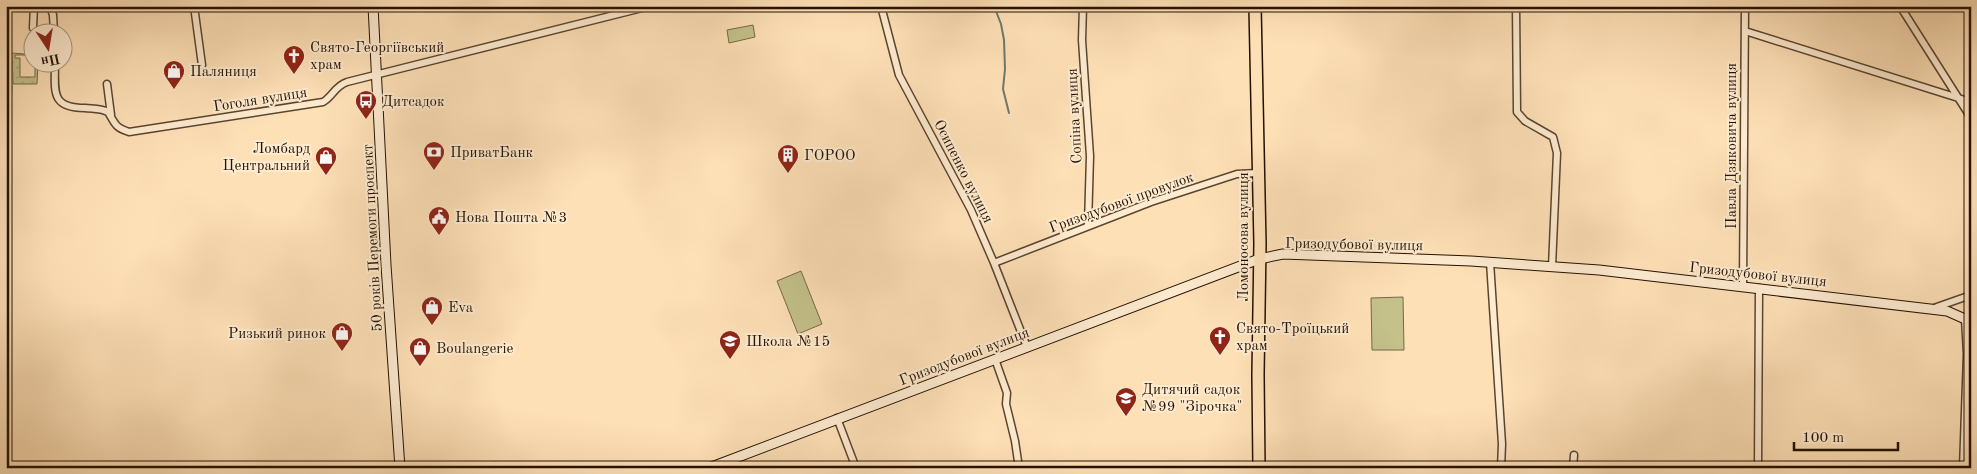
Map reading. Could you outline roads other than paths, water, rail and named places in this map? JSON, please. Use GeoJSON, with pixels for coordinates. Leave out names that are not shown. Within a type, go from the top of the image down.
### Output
{"type":"FeatureCollection","features":[{"type":"Feature","properties":{"kind":"highway","name":"Ломоносова вулиця"},"geometry":{"type":"LineString","coordinates":[[1255,6],[1259,259],[1259,468]]}},
{"type":"Feature","properties":{"kind":"street"},"geometry":{"type":"LineString","coordinates":[[33,22],[34,6]]}},
{"type":"Feature","properties":{"kind":"street"},"geometry":{"type":"LineString","coordinates":[[50,6],[53,22]]}},
{"type":"Feature","properties":{"kind":"street"},"geometry":{"type":"LineString","coordinates":[[194,6],[202,65]]}},
{"type":"Feature","properties":{"kind":"street","name":"50 років Перемоги проспект"},"geometry":{"type":"LineString","coordinates":[[373,6],[378,74],[386,265],[400,468]]}},
{"type":"Feature","properties":{"kind":"street","name":"Гоголя вулиця"},"geometry":{"type":"LineString","coordinates":[[55,72],[57,97],[63,105],[71,108],[101,109],[108,112],[114,124],[121,130],[129,132],[323,102],[331,97],[340,84],[650,6]]}},
{"type":"Feature","properties":{"kind":"street","name":"Осипенко вулиця"},"geometry":{"type":"LineString","coordinates":[[881,6],[899,76],[950,168],[994,263],[1027,347]]}},
{"type":"Feature","properties":{"kind":"street","name":"Сопіна вулиця"},"geometry":{"type":"LineString","coordinates":[[1084,6],[1082,40],[1090,156],[1088,225]]}},
{"type":"Feature","properties":{"kind":"street"},"geometry":{"type":"LineString","coordinates":[[1516,6],[1517,112],[1525,121],[1553,137],[1556,154],[1552,267]]}},
{"type":"Feature","properties":{"kind":"street","name":"Павла Дзяковича вулиця"},"geometry":{"type":"LineString","coordinates":[[1743,286],[1745,6]]}},
{"type":"Feature","properties":{"kind":"street"},"geometry":{"type":"LineString","coordinates":[[1900,6],[1971,118]]}},
{"type":"Feature","properties":{"kind":"street"},"geometry":{"type":"LineString","coordinates":[[1745,32],[1971,102]]}},
{"type":"Feature","properties":{"kind":"street"},"geometry":{"type":"LineString","coordinates":[[107,84],[111,116]]}},
{"type":"Feature","properties":{"kind":"street","name":"Гризодубової провулок"},"geometry":{"type":"LineString","coordinates":[[994,263],[1151,202],[1237,174],[1258,173]]}},
{"type":"Feature","properties":{"kind":"street","name":"Гризодубової вулиця"},"geometry":{"type":"LineString","coordinates":[[710,468],[837,418],[1259,259],[1284,254],[1490,262],[1599,270],[1932,308],[1971,295]]}},
{"type":"Feature","properties":{"kind":"street"},"geometry":{"type":"LineString","coordinates":[[1490,262],[1502,444],[1501,468]]}},
{"type":"Feature","properties":{"kind":"street"},"geometry":{"type":"LineString","coordinates":[[1758,468],[1759,288]]}},
{"type":"Feature","properties":{"kind":"street"},"geometry":{"type":"LineString","coordinates":[[1932,308],[1947,310],[1968,322],[1963,468]]}},
{"type":"Feature","properties":{"kind":"street"},"geometry":{"type":"LineString","coordinates":[[995,359],[1007,394],[1006,404],[1019,468]]}},
{"type":"Feature","properties":{"kind":"street"},"geometry":{"type":"LineString","coordinates":[[837,418],[856,468]]}},
{"type":"Feature","properties":{"kind":"street"},"geometry":{"type":"LineString","coordinates":[[1573,468],[1574,455]]}},
{"type":"Feature","properties":{"kind":"waterway"},"geometry":{"type":"LineString","coordinates":[[994,6],[1001,24],[1004,40],[1005,69],[1003,89],[1009,113]]}},
{"type":"Feature","properties":{"kind":"place","name":"Свято-Георгіївський храм"},"geometry":{"type":"Point","coordinates":[294,75]}},
{"type":"Feature","properties":{"kind":"place","name":"Паляниця"},"geometry":{"type":"Point","coordinates":[174,90]}},
{"type":"Feature","properties":{"kind":"place","name":"Дитсадок"},"geometry":{"type":"Point","coordinates":[366,120]}},
{"type":"Feature","properties":{"kind":"place","name":"ПриватБанк"},"geometry":{"type":"Point","coordinates":[434,171]}},
{"type":"Feature","properties":{"kind":"place","name":"ГОРОО"},"geometry":{"type":"Point","coordinates":[788,174]}},
{"type":"Feature","properties":{"kind":"place","name":"Ломбард Центральний"},"geometry":{"type":"Point","coordinates":[326,176]}},
{"type":"Feature","properties":{"kind":"place","name":"Нова Пошта №3"},"geometry":{"type":"Point","coordinates":[439,236]}},
{"type":"Feature","properties":{"kind":"place","name":"Eva"},"geometry":{"type":"Point","coordinates":[432,326]}},
{"type":"Feature","properties":{"kind":"place","name":"Ризький ринок"},"geometry":{"type":"Point","coordinates":[342,352]}},
{"type":"Feature","properties":{"kind":"place","name":"Свято-Троїцький храм"},"geometry":{"type":"Point","coordinates":[1220,356]}},
{"type":"Feature","properties":{"kind":"place","name":"Школа №15"},"geometry":{"type":"Point","coordinates":[730,360]}},
{"type":"Feature","properties":{"kind":"place","name":"Boulangerie"},"geometry":{"type":"Point","coordinates":[420,367]}},
{"type":"Feature","properties":{"kind":"place","name":"Дитячий садок №99 \"Зірочка\""},"geometry":{"type":"Point","coordinates":[1126,417]}}]}
